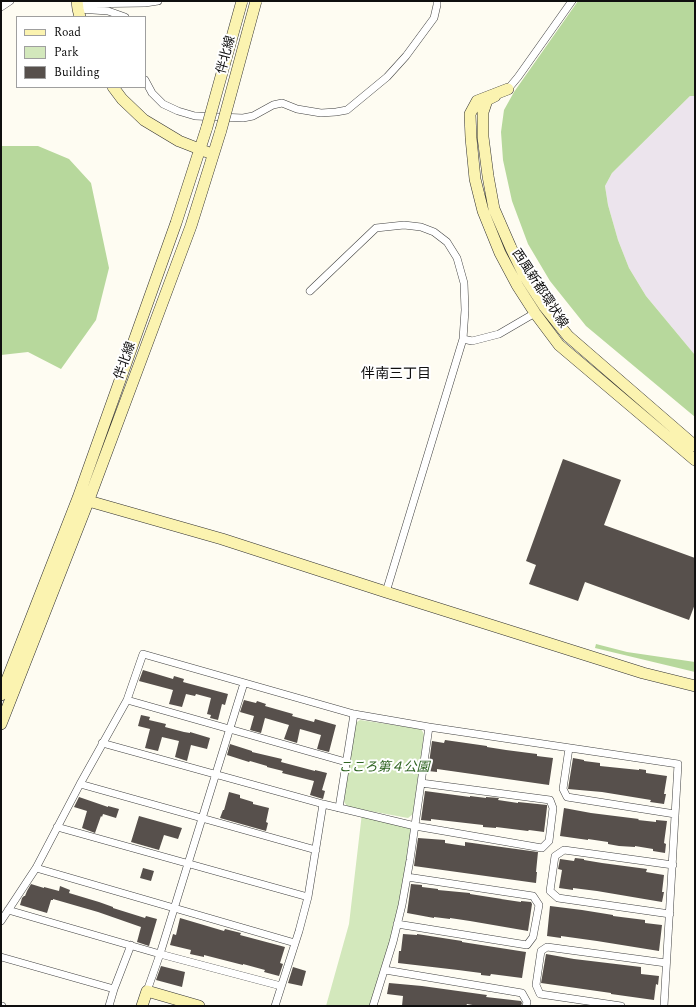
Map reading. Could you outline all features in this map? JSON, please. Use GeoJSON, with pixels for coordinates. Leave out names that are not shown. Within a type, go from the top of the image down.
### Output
{"type":"FeatureCollection","features":[{"type":"Feature","properties":{"kind":"street"},"geometry":{"type":"LineString","coordinates":[[1,7],[10,1]]}},
{"type":"Feature","properties":{"kind":"street"},"geometry":{"type":"LineString","coordinates":[[78,8],[158,1]]}},
{"type":"Feature","properties":{"kind":"street","name":"伴北線"},"geometry":{"type":"LineString","coordinates":[[1,724],[83,500],[176,223],[207,127],[242,1]]}},
{"type":"Feature","properties":{"kind":"street","name":"伴北線"},"geometry":{"type":"LineString","coordinates":[[1,694],[83,500],[191,226],[221,130],[256,1]]}},
{"type":"Feature","properties":{"kind":"street"},"geometry":{"type":"LineString","coordinates":[[146,82],[152,93],[163,104],[178,111],[195,116],[244,118],[253,116],[273,104],[282,103],[297,109],[321,113],[347,110],[387,77],[406,56],[434,18],[437,1]]}},
{"type":"Feature","properties":{"kind":"street"},"geometry":{"type":"LineString","coordinates":[[508,88],[518,77],[572,1]]}},
{"type":"Feature","properties":{"kind":"street"},"geometry":{"type":"LineString","coordinates":[[78,8],[108,11],[122,16]]}},
{"type":"Feature","properties":{"kind":"street"},"geometry":{"type":"LineString","coordinates":[[115,88],[122,99],[144,120],[179,141],[213,155]]}},
{"type":"Feature","properties":{"kind":"street","name":"西風新都環状線"},"geometry":{"type":"LineString","coordinates":[[508,88],[477,101],[470,114],[475,179],[483,211],[500,253],[517,285],[535,313],[559,345],[695,460]]}},
{"type":"Feature","properties":{"kind":"street","name":"西風新都環状線"},"geometry":{"type":"LineString","coordinates":[[508,88],[487,100],[483,112],[483,137],[494,209],[525,277],[544,306],[568,336],[695,446]]}},
{"type":"Feature","properties":{"kind":"street"},"geometry":{"type":"LineString","coordinates":[[310,292],[376,228],[404,226],[421,227],[434,232],[447,242],[457,258],[464,283],[465,310],[463,339],[386,592]]}},
{"type":"Feature","properties":{"kind":"street"},"geometry":{"type":"LineString","coordinates":[[463,339],[472,341],[498,334],[535,313]]}},
{"type":"Feature","properties":{"kind":"street"},"geometry":{"type":"LineString","coordinates":[[83,500],[222,539],[643,673],[695,686]]}},
{"type":"Feature","properties":{"kind":"street"},"geometry":{"type":"LineString","coordinates":[[1,921],[36,868],[102,743],[127,700],[143,654],[354,714],[429,727],[678,764],[664,1006]]}},
{"type":"Feature","properties":{"kind":"street"},"geometry":{"type":"LineString","coordinates":[[142,1006],[160,954],[244,683]]}},
{"type":"Feature","properties":{"kind":"street"},"geometry":{"type":"LineString","coordinates":[[127,700],[346,762]]}},
{"type":"Feature","properties":{"kind":"street"},"geometry":{"type":"LineString","coordinates":[[339,808],[354,714]]}},
{"type":"Feature","properties":{"kind":"street"},"geometry":{"type":"LineString","coordinates":[[373,1006],[385,970],[402,905],[429,727]]}},
{"type":"Feature","properties":{"kind":"street"},"geometry":{"type":"LineString","coordinates":[[102,743],[323,804],[415,826],[542,848],[549,841],[553,808],[550,800],[421,783]]}},
{"type":"Feature","properties":{"kind":"street"},"geometry":{"type":"LineString","coordinates":[[569,748],[562,789],[566,797],[675,814]]}},
{"type":"Feature","properties":{"kind":"street"},"geometry":{"type":"LineString","coordinates":[[80,784],[316,850]]}},
{"type":"Feature","properties":{"kind":"street"},"geometry":{"type":"LineString","coordinates":[[275,1006],[308,897],[323,804]]}},
{"type":"Feature","properties":{"kind":"street"},"geometry":{"type":"LineString","coordinates":[[57,827],[308,897]]}},
{"type":"Feature","properties":{"kind":"street"},"geometry":{"type":"LineString","coordinates":[[670,914],[558,898],[550,891],[555,856],[564,850],[673,865]]}},
{"type":"Feature","properties":{"kind":"street"},"geometry":{"type":"LineString","coordinates":[[36,868],[295,943]]}},
{"type":"Feature","properties":{"kind":"street"},"geometry":{"type":"LineString","coordinates":[[398,924],[527,945],[533,937],[539,905],[533,896],[407,877]]}},
{"type":"Feature","properties":{"kind":"street"},"geometry":{"type":"LineString","coordinates":[[8,910],[160,954],[281,986]]}},
{"type":"Feature","properties":{"kind":"street"},"geometry":{"type":"LineString","coordinates":[[109,1006],[131,945]]}},
{"type":"Feature","properties":{"kind":"street"},"geometry":{"type":"LineString","coordinates":[[621,1006],[540,994],[536,986],[541,951],[547,947],[666,963]]}},
{"type":"Feature","properties":{"kind":"street"},"geometry":{"type":"LineString","coordinates":[[1,958],[114,989]]}},
{"type":"Feature","properties":{"kind":"street"},"geometry":{"type":"LineString","coordinates":[[385,970],[522,993],[527,1002],[526,1006]]}},
{"type":"Feature","properties":{"kind":"street"},"geometry":{"type":"LineString","coordinates":[[147,991],[199,1006]]}},
{"type":"Feature","properties":{"kind":"shaded area"},"geometry":{"type":"Polygon","coordinates":[[[690,96],[695,96],[695,355],[646,296],[629,268],[618,240],[608,205],[605,186],[612,173],[690,96]]]}},
{"type":"Feature","properties":{"kind":"green space"},"geometry":{"type":"Polygon","coordinates":[[[578,1],[695,1],[695,96],[690,96],[612,173],[605,186],[608,205],[618,240],[629,268],[646,296],[695,355],[695,417],[586,326],[550,281],[528,244],[512,201],[503,160],[501,132],[504,110],[514,92],[578,1]]]}},
{"type":"Feature","properties":{"kind":"green space"},"geometry":{"type":"Polygon","coordinates":[[[1,146],[38,146],[69,159],[91,183],[109,268],[96,320],[61,369],[28,352],[1,355],[1,146]]]}},
{"type":"Feature","properties":{"kind":"green space"},"geometry":{"type":"Polygon","coordinates":[[[596,644],[627,652],[695,662],[695,672],[595,648],[596,644]]]}},
{"type":"Feature","properties":{"kind":"green space","name":"こころ第４公園"},"geometry":{"type":"Polygon","coordinates":[[[360,720],[421,729],[424,734],[413,814],[408,818],[348,807],[344,802],[354,724],[360,720]]]}},
{"type":"Feature","properties":{"kind":"green space"},"geometry":{"type":"Polygon","coordinates":[[[362,813],[415,826],[394,938],[373,1006],[326,1006],[349,924],[362,813]]]}},
{"type":"Feature","properties":{"kind":"building"},"geometry":{"type":"Polygon","coordinates":[[[563,459],[621,480],[604,525],[695,558],[695,604],[689,620],[585,582],[578,601],[529,584],[536,565],[526,561],[563,459]]]}},
{"type":"Feature","properties":{"kind":"building"},"geometry":{"type":"Polygon","coordinates":[[[143,670],[173,679],[174,676],[184,679],[183,682],[228,694],[225,705],[222,704],[218,720],[210,718],[211,715],[207,714],[211,698],[196,694],[195,696],[186,694],[182,707],[169,704],[173,690],[139,681],[143,670]]]}},
{"type":"Feature","properties":{"kind":"building"},"geometry":{"type":"Polygon","coordinates":[[[244,700],[256,703],[257,701],[266,704],[265,706],[293,714],[292,716],[314,722],[315,719],[336,725],[329,752],[317,749],[321,735],[300,729],[297,743],[284,739],[289,725],[265,718],[261,733],[250,730],[254,716],[240,712],[244,700]]]}},
{"type":"Feature","properties":{"kind":"building"},"geometry":{"type":"Polygon","coordinates":[[[141,715],[150,717],[149,720],[166,724],[165,727],[210,738],[207,749],[191,745],[187,761],[175,757],[179,741],[162,737],[158,751],[145,748],[150,729],[138,726],[141,715]]]}},
{"type":"Feature","properties":{"kind":"building"},"geometry":{"type":"Polygon","coordinates":[[[445,740],[537,754],[537,756],[553,758],[549,785],[437,769],[437,772],[428,771],[432,741],[444,743],[445,740]]]}},
{"type":"Feature","properties":{"kind":"building"},"geometry":{"type":"Polygon","coordinates":[[[230,744],[252,752],[282,759],[281,762],[327,773],[322,790],[325,791],[323,799],[310,795],[314,781],[282,773],[283,771],[227,755],[230,744]]]}},
{"type":"Feature","properties":{"kind":"building"},"geometry":{"type":"Polygon","coordinates":[[[573,758],[600,763],[600,766],[646,770],[646,773],[667,776],[664,804],[650,802],[651,800],[602,792],[568,789],[573,758]]]}},
{"type":"Feature","properties":{"kind":"building"},"geometry":{"type":"Polygon","coordinates":[[[425,791],[470,797],[499,798],[498,800],[547,805],[544,832],[483,827],[483,825],[431,819],[431,821],[421,820],[425,791]]]}},
{"type":"Feature","properties":{"kind":"building"},"geometry":{"type":"Polygon","coordinates":[[[229,792],[240,795],[240,798],[253,802],[253,804],[269,808],[266,831],[220,818],[229,792]]]}},
{"type":"Feature","properties":{"kind":"building"},"geometry":{"type":"Polygon","coordinates":[[[79,797],[108,807],[119,809],[116,818],[103,814],[95,833],[82,828],[87,811],[74,807],[79,797]]]}},
{"type":"Feature","properties":{"kind":"building"},"geometry":{"type":"Polygon","coordinates":[[[564,808],[639,819],[638,820],[656,822],[656,820],[667,821],[664,843],[666,844],[665,853],[635,846],[619,846],[608,844],[608,842],[560,836],[564,808]]]}},
{"type":"Feature","properties":{"kind":"building"},"geometry":{"type":"Polygon","coordinates":[[[139,816],[182,828],[178,839],[164,835],[159,850],[131,842],[139,816]]]}},
{"type":"Feature","properties":{"kind":"building"},"geometry":{"type":"Polygon","coordinates":[[[418,838],[445,840],[445,843],[465,846],[465,842],[538,852],[536,883],[414,866],[418,838]]]}},
{"type":"Feature","properties":{"kind":"building"},"geometry":{"type":"Polygon","coordinates":[[[575,858],[647,869],[646,872],[664,875],[662,892],[664,892],[662,902],[597,891],[559,888],[562,870],[558,869],[560,859],[574,861],[575,858]]]}},
{"type":"Feature","properties":{"kind":"building"},"geometry":{"type":"Polygon","coordinates":[[[143,868],[154,871],[151,881],[140,878],[143,868]]]}},
{"type":"Feature","properties":{"kind":"building"},"geometry":{"type":"Polygon","coordinates":[[[31,884],[59,891],[60,886],[70,890],[69,893],[113,908],[145,918],[146,916],[157,919],[149,946],[137,942],[141,927],[98,912],[53,899],[51,900],[47,913],[20,905],[22,898],[25,896],[31,884]]]}},
{"type":"Feature","properties":{"kind":"building"},"geometry":{"type":"Polygon","coordinates":[[[411,884],[422,885],[422,887],[438,890],[470,893],[521,902],[531,902],[532,904],[528,931],[450,918],[434,918],[407,913],[411,884]]]}},
{"type":"Feature","properties":{"kind":"building"},"geometry":{"type":"Polygon","coordinates":[[[550,906],[645,920],[645,923],[662,925],[659,951],[561,936],[561,938],[547,936],[550,906]]]}},
{"type":"Feature","properties":{"kind":"building"},"geometry":{"type":"Polygon","coordinates":[[[180,918],[224,931],[225,929],[241,933],[240,935],[285,947],[280,963],[283,964],[279,976],[264,972],[265,970],[243,964],[204,955],[204,957],[190,954],[191,950],[170,945],[173,934],[176,935],[180,918]]]}},
{"type":"Feature","properties":{"kind":"building"},"geometry":{"type":"Polygon","coordinates":[[[403,934],[417,934],[526,952],[522,978],[491,974],[490,976],[481,975],[481,973],[398,963],[403,934]]]}},
{"type":"Feature","properties":{"kind":"building"},"geometry":{"type":"Polygon","coordinates":[[[546,954],[641,967],[641,974],[659,976],[658,985],[656,984],[654,1000],[541,983],[546,954]]]}},
{"type":"Feature","properties":{"kind":"building"},"geometry":{"type":"Polygon","coordinates":[[[161,966],[185,972],[182,987],[156,980],[161,966]]]}},
{"type":"Feature","properties":{"kind":"building"},"geometry":{"type":"Polygon","coordinates":[[[293,967],[306,971],[302,986],[288,983],[293,967]]]}},
{"type":"Feature","properties":{"kind":"building"},"geometry":{"type":"Polygon","coordinates":[[[389,983],[487,995],[486,997],[521,1001],[522,1003],[521,1006],[478,1006],[467,1004],[466,1006],[402,1006],[403,996],[387,994],[389,983]]]}},
{"type":"Feature","properties":{"kind":"district","name":"伴南三丁目"},"geometry":{"type":"Point","coordinates":[396,375]}}]}
